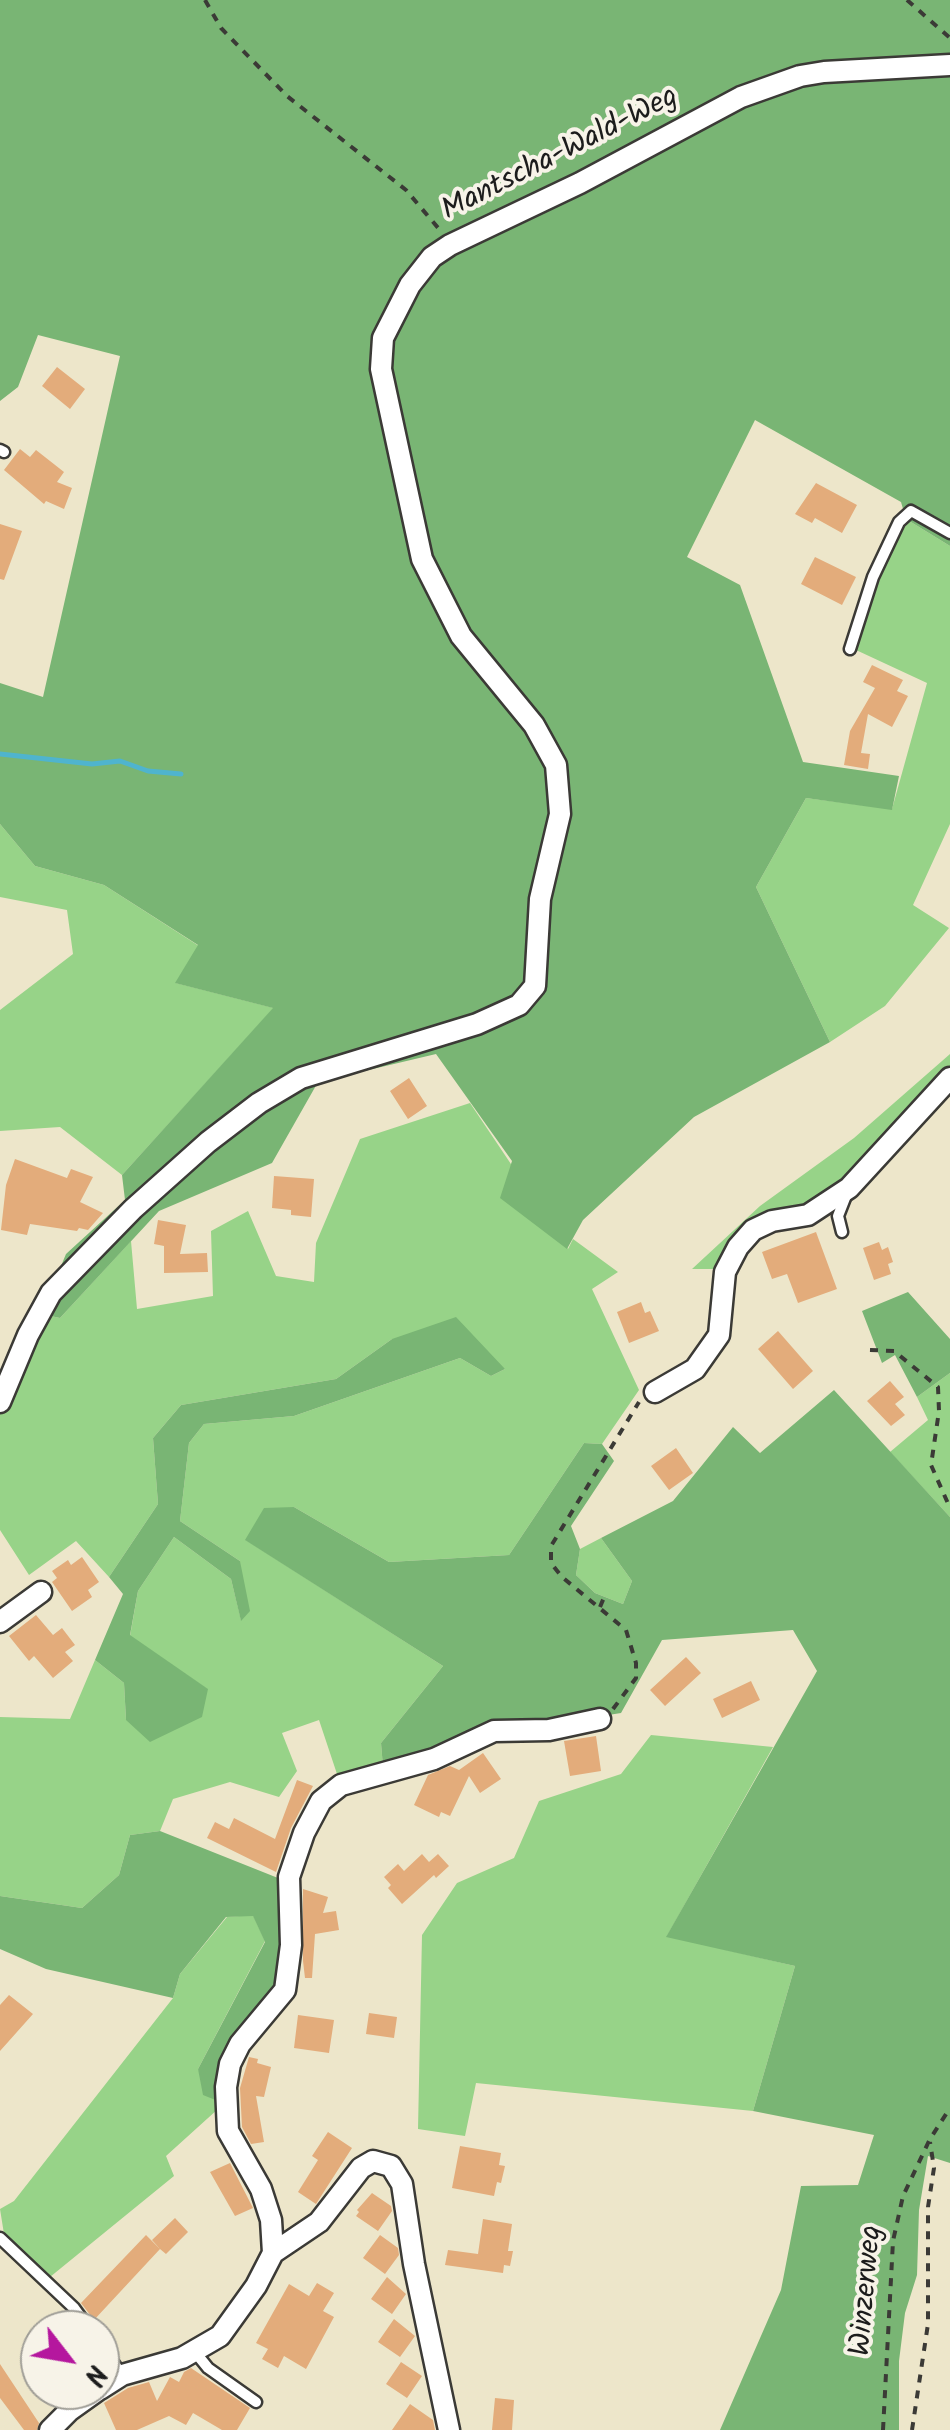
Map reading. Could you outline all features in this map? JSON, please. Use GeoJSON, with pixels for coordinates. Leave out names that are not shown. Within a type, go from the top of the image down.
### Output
{"type":"FeatureCollection","features":[{"type":"Feature","properties":{"kind":"street","name":"Mantscha-Wald-Weg"},"geometry":{"type":"LineString","coordinates":[[0,1402],[28,1335],[51,1293],[133,1209],[208,1142],[301,1078],[477,1024],[526,1000],[536,986],[540,899],[560,814],[556,765],[534,726],[461,636],[422,559],[381,369],[384,338],[410,285],[432,257],[450,246],[580,183],[741,97],[800,76],[824,72],[950,64]]}},
{"type":"Feature","properties":{"kind":"street"},"geometry":{"type":"LineString","coordinates":[[656,1392],[695,1368],[719,1335],[725,1272],[738,1247],[753,1230],[772,1221],[808,1215],[849,1188],[950,1078]]}},
{"type":"Feature","properties":{"kind":"street"},"geometry":{"type":"LineString","coordinates":[[0,1622],[42,1592]]}},
{"type":"Feature","properties":{"kind":"street"},"geometry":{"type":"LineString","coordinates":[[273,2253],[271,2220],[261,2189],[228,2131],[226,2087],[230,2064],[240,2044],[286,1990],[291,1945],[289,1878],[314,1811],[341,1785],[434,1759],[494,1731],[549,1730],[600,1719]]}},
{"type":"Feature","properties":{"kind":"street"},"geometry":{"type":"LineString","coordinates":[[122,2376],[194,2352],[220,2336],[256,2286],[273,2253],[319,2222],[361,2168],[373,2161],[390,2166],[402,2184],[414,2264],[449,2430]]}},
{"type":"Feature","properties":{"kind":"street"},"geometry":{"type":"LineString","coordinates":[[50,2430],[70,2410]]}},
{"type":"Feature","properties":{"kind":"lane"},"geometry":{"type":"LineString","coordinates":[[850,649],[873,576],[898,522],[911,511],[950,533]]}},
{"type":"Feature","properties":{"kind":"lane"},"geometry":{"type":"LineString","coordinates":[[842,1232],[838,1216],[849,1188]]}},
{"type":"Feature","properties":{"kind":"lane"},"geometry":{"type":"LineString","coordinates":[[0,2238],[75,2310]]}},
{"type":"Feature","properties":{"kind":"lane"},"geometry":{"type":"LineString","coordinates":[[194,2352],[208,2368],[256,2402]]}},
{"type":"Feature","properties":{"kind":"path"},"geometry":{"type":"LineString","coordinates":[[205,0],[221,28],[287,96],[406,190],[450,246]]}},
{"type":"Feature","properties":{"kind":"path"},"geometry":{"type":"LineString","coordinates":[[907,0],[950,38]]}},
{"type":"Feature","properties":{"kind":"path"},"geometry":{"type":"LineString","coordinates":[[870,1350],[894,1351],[938,1387],[939,1411],[930,1465],[950,1508]]}},
{"type":"Feature","properties":{"kind":"path"},"geometry":{"type":"LineString","coordinates":[[600,1719],[625,1697],[636,1678],[636,1662],[626,1630],[562,1577],[551,1562],[551,1546],[639,1401],[656,1392]]}},
{"type":"Feature","properties":{"kind":"path"},"geometry":{"type":"LineString","coordinates":[[600,1607],[605,1595]]}},
{"type":"Feature","properties":{"kind":"path","name":"Winzerweg"},"geometry":{"type":"LineString","coordinates":[[883,2430],[892,2241],[903,2196],[930,2139],[950,2108]]}},
{"type":"Feature","properties":{"kind":"path"},"geometry":{"type":"LineString","coordinates":[[912,2430],[928,2324],[928,2207],[934,2168],[930,2139]]}},
{"type":"Feature","properties":{"kind":"green space"},"geometry":{"type":"Polygon","coordinates":[[[0,0],[950,0],[950,546],[906,519],[901,502],[755,420],[687,557],[740,585],[803,762],[899,776],[892,810],[806,798],[756,887],[830,1042],[694,1117],[583,1220],[567,1249],[500,1198],[512,1161],[436,1054],[318,1082],[272,1163],[159,1211],[60,1318],[41,1314],[66,1254],[125,1200],[122,1175],[273,1008],[175,983],[198,945],[104,885],[35,866],[0,824],[0,683],[43,697],[120,356],[38,335],[18,387],[0,401],[0,0]]]}},
{"type":"Feature","properties":{"kind":"green space"},"geometry":{"type":"Polygon","coordinates":[[[906,519],[950,546],[950,824],[913,905],[949,928],[885,1006],[830,1042],[756,887],[806,798],[892,809],[927,683],[856,650],[880,576],[906,519]]]}},
{"type":"Feature","properties":{"kind":"green space"},"geometry":{"type":"Polygon","coordinates":[[[0,824],[35,866],[104,885],[199,946],[176,983],[274,1008],[122,1175],[60,1127],[0,1131],[0,1010],[73,954],[67,910],[0,897],[0,824]]]}},
{"type":"Feature","properties":{"kind":"green space"},"geometry":{"type":"Polygon","coordinates":[[[950,1054],[950,1072],[842,1184],[804,1209],[764,1217],[720,1269],[692,1269],[760,1206],[854,1138],[950,1054]]]}},
{"type":"Feature","properties":{"kind":"green space"},"geometry":{"type":"Polygon","coordinates":[[[470,1103],[568,1249],[573,1239],[618,1272],[592,1289],[639,1390],[602,1444],[584,1443],[509,1555],[389,1562],[294,1507],[246,1540],[443,1666],[381,1743],[383,1767],[339,1780],[319,1720],[282,1733],[297,1771],[279,1797],[230,1782],[173,1799],[160,1831],[130,1835],[119,1875],[82,1908],[0,1896],[0,1717],[70,1719],[95,1660],[124,1683],[126,1720],[207,1689],[130,1636],[138,1591],[174,1537],[231,1579],[241,1620],[240,1561],[180,1521],[189,1443],[204,1424],[294,1416],[460,1358],[491,1376],[505,1369],[392,1339],[336,1379],[181,1405],[153,1438],[158,1504],[109,1577],[76,1541],[29,1575],[0,1530],[0,1413],[41,1314],[60,1318],[131,1241],[137,1309],[213,1296],[211,1231],[248,1211],[276,1276],[314,1282],[316,1243],[360,1139],[470,1103]]]}},
{"type":"Feature","properties":{"kind":"green space"},"geometry":{"type":"Polygon","coordinates":[[[908,1292],[950,1339],[950,1373],[917,1397],[895,1355],[882,1363],[862,1311],[908,1292]]]}},
{"type":"Feature","properties":{"kind":"green space"},"geometry":{"type":"Polygon","coordinates":[[[456,1317],[505,1369],[491,1376],[460,1358],[294,1416],[204,1424],[189,1443],[180,1521],[240,1561],[250,1611],[241,1621],[231,1579],[174,1537],[138,1591],[130,1635],[208,1689],[202,1717],[150,1742],[126,1720],[124,1683],[95,1660],[123,1594],[109,1577],[158,1504],[153,1438],[181,1405],[336,1379],[392,1339],[456,1317]]]}},
{"type":"Feature","properties":{"kind":"green space"},"geometry":{"type":"Polygon","coordinates":[[[950,1373],[950,1517],[890,1452],[928,1420],[917,1397],[950,1373]]]}},
{"type":"Feature","properties":{"kind":"green space"},"geometry":{"type":"Polygon","coordinates":[[[834,1390],[950,1517],[950,2163],[928,2156],[919,2210],[917,2275],[905,2313],[899,2361],[899,2430],[720,2430],[781,2290],[801,2186],[858,2185],[874,2135],[753,2111],[795,1966],[666,1937],[817,1671],[793,1630],[662,1640],[621,1713],[545,1725],[383,1767],[381,1743],[443,1666],[245,1540],[264,1508],[294,1507],[389,1562],[509,1555],[584,1443],[602,1444],[614,1461],[571,1526],[580,1549],[576,1575],[595,1593],[623,1604],[632,1581],[601,1538],[673,1501],[733,1427],[760,1453],[834,1390]]]}},
{"type":"Feature","properties":{"kind":"green space"},"geometry":{"type":"Polygon","coordinates":[[[601,1538],[632,1581],[623,1604],[595,1593],[576,1575],[580,1549],[601,1538]]]}},
{"type":"Feature","properties":{"kind":"green space"},"geometry":{"type":"Polygon","coordinates":[[[651,1735],[773,1747],[667,1936],[795,1966],[753,2111],[476,2083],[465,2136],[418,2129],[422,1935],[457,1883],[514,1858],[539,1801],[621,1774],[651,1735]]]}},
{"type":"Feature","properties":{"kind":"green space"},"geometry":{"type":"Polygon","coordinates":[[[160,1831],[283,1880],[288,1947],[277,1987],[218,2101],[203,2095],[198,2069],[265,1942],[253,1916],[226,1917],[180,1974],[173,1998],[46,1969],[0,1949],[0,1896],[82,1908],[119,1875],[130,1835],[160,1831]]]}},
{"type":"Feature","properties":{"kind":"green space"},"geometry":{"type":"Polygon","coordinates":[[[253,1915],[265,1941],[198,2069],[218,2101],[218,2109],[166,2156],[174,2176],[50,2277],[4,2234],[0,2209],[14,2201],[173,1998],[180,1974],[227,1917],[253,1915]]]}},
{"type":"Feature","properties":{"kind":"building"},"geometry":{"type":"Polygon","coordinates":[[[57,367],[85,389],[70,409],[42,386],[57,367]]]}},
{"type":"Feature","properties":{"kind":"building"},"geometry":{"type":"Polygon","coordinates":[[[20,449],[30,457],[36,450],[64,472],[57,482],[72,488],[64,509],[46,501],[44,504],[4,470],[20,449]]]}},
{"type":"Feature","properties":{"kind":"building"},"geometry":{"type":"Polygon","coordinates":[[[816,483],[857,505],[842,533],[815,518],[812,523],[795,514],[816,483]]]}},
{"type":"Feature","properties":{"kind":"building"},"geometry":{"type":"Polygon","coordinates":[[[0,524],[22,531],[4,580],[0,579],[0,524]]]}},
{"type":"Feature","properties":{"kind":"building"},"geometry":{"type":"Polygon","coordinates":[[[815,557],[856,577],[842,605],[801,584],[815,557]]]}},
{"type":"Feature","properties":{"kind":"building"},"geometry":{"type":"Polygon","coordinates":[[[872,665],[903,680],[897,691],[908,696],[892,727],[868,714],[861,753],[870,754],[868,769],[844,765],[850,731],[875,688],[863,682],[872,665]]]}},
{"type":"Feature","properties":{"kind":"building"},"geometry":{"type":"Polygon","coordinates":[[[409,1078],[427,1106],[408,1119],[390,1091],[409,1078]]]}},
{"type":"Feature","properties":{"kind":"building"},"geometry":{"type":"Polygon","coordinates":[[[15,1159],[67,1178],[71,1169],[93,1177],[80,1202],[103,1213],[88,1230],[30,1224],[27,1235],[1,1230],[6,1185],[15,1159]]]}},
{"type":"Feature","properties":{"kind":"building"},"geometry":{"type":"Polygon","coordinates":[[[274,1176],[314,1179],[311,1217],[272,1208],[274,1176]]]}},
{"type":"Feature","properties":{"kind":"building"},"geometry":{"type":"Polygon","coordinates":[[[158,1220],[186,1225],[180,1254],[207,1253],[208,1272],[164,1273],[164,1246],[154,1244],[158,1220]]]}},
{"type":"Feature","properties":{"kind":"building"},"geometry":{"type":"Polygon","coordinates":[[[816,1232],[837,1289],[798,1303],[787,1274],[772,1279],[762,1252],[816,1232]]]}},
{"type":"Feature","properties":{"kind":"building"},"geometry":{"type":"Polygon","coordinates":[[[879,1242],[882,1250],[888,1247],[893,1262],[888,1264],[891,1274],[874,1280],[863,1248],[879,1242]]]}},
{"type":"Feature","properties":{"kind":"building"},"geometry":{"type":"Polygon","coordinates":[[[641,1302],[659,1331],[629,1343],[617,1312],[641,1302]]]}},
{"type":"Feature","properties":{"kind":"building"},"geometry":{"type":"Polygon","coordinates":[[[778,1331],[813,1371],[793,1389],[758,1349],[778,1331]]]}},
{"type":"Feature","properties":{"kind":"building"},"geometry":{"type":"Polygon","coordinates":[[[890,1381],[904,1397],[895,1404],[905,1415],[891,1426],[867,1401],[890,1381]]]}},
{"type":"Feature","properties":{"kind":"building"},"geometry":{"type":"Polygon","coordinates":[[[676,1448],[693,1473],[669,1490],[651,1466],[676,1448]]]}},
{"type":"Feature","properties":{"kind":"building"},"geometry":{"type":"Polygon","coordinates":[[[82,1557],[99,1582],[88,1590],[92,1597],[72,1611],[52,1582],[57,1578],[52,1571],[68,1560],[71,1565],[82,1557]]]}},
{"type":"Feature","properties":{"kind":"building"},"geometry":{"type":"Polygon","coordinates":[[[36,1615],[53,1635],[62,1628],[75,1645],[65,1652],[73,1661],[53,1678],[34,1656],[29,1661],[9,1636],[36,1615]]]}},
{"type":"Feature","properties":{"kind":"building"},"geometry":{"type":"Polygon","coordinates":[[[686,1657],[701,1673],[665,1706],[650,1690],[686,1657]]]}},
{"type":"Feature","properties":{"kind":"building"},"geometry":{"type":"Polygon","coordinates":[[[751,1681],[760,1700],[722,1718],[713,1699],[751,1681]]]}},
{"type":"Feature","properties":{"kind":"building"},"geometry":{"type":"Polygon","coordinates":[[[596,1736],[601,1771],[570,1776],[564,1741],[596,1736]]]}},
{"type":"Feature","properties":{"kind":"building"},"geometry":{"type":"Polygon","coordinates":[[[483,1753],[501,1779],[480,1793],[469,1776],[450,1816],[441,1812],[439,1817],[414,1805],[428,1775],[450,1766],[459,1770],[483,1753]]]}},
{"type":"Feature","properties":{"kind":"building"},"geometry":{"type":"Polygon","coordinates":[[[297,1780],[313,1786],[291,1828],[276,1872],[207,1838],[215,1822],[229,1829],[234,1818],[275,1839],[297,1780]]]}},
{"type":"Feature","properties":{"kind":"building"},"geometry":{"type":"Polygon","coordinates":[[[422,1854],[429,1862],[438,1854],[449,1866],[402,1904],[384,1877],[398,1864],[404,1871],[422,1854]]]}},
{"type":"Feature","properties":{"kind":"building"},"geometry":{"type":"Polygon","coordinates":[[[303,1889],[328,1897],[323,1913],[336,1911],[339,1930],[315,1934],[312,1978],[305,1978],[303,1961],[303,1889]]]}},
{"type":"Feature","properties":{"kind":"building"},"geometry":{"type":"Polygon","coordinates":[[[9,1995],[33,2014],[0,2051],[0,2005],[9,1995]]]}},
{"type":"Feature","properties":{"kind":"building"},"geometry":{"type":"Polygon","coordinates":[[[369,2013],[397,2017],[394,2038],[366,2034],[369,2013]]]}},
{"type":"Feature","properties":{"kind":"building"},"geometry":{"type":"Polygon","coordinates":[[[298,2015],[334,2020],[329,2053],[294,2048],[298,2015]]]}},
{"type":"Feature","properties":{"kind":"building"},"geometry":{"type":"Polygon","coordinates":[[[249,2057],[271,2067],[264,2097],[256,2096],[264,2142],[251,2144],[242,2127],[240,2088],[249,2057]]]}},
{"type":"Feature","properties":{"kind":"building"},"geometry":{"type":"Polygon","coordinates":[[[328,2132],[352,2148],[316,2204],[298,2192],[318,2160],[312,2156],[328,2132]]]}},
{"type":"Feature","properties":{"kind":"building"},"geometry":{"type":"Polygon","coordinates":[[[460,2146],[501,2153],[499,2165],[505,2166],[494,2196],[452,2188],[460,2146]]]}},
{"type":"Feature","properties":{"kind":"building"},"geometry":{"type":"Polygon","coordinates":[[[230,2163],[253,2208],[235,2216],[210,2172],[230,2163]]]}},
{"type":"Feature","properties":{"kind":"building"},"geometry":{"type":"Polygon","coordinates":[[[372,2193],[391,2206],[392,2211],[378,2231],[356,2216],[372,2193]]]}},
{"type":"Feature","properties":{"kind":"building"},"geometry":{"type":"Polygon","coordinates":[[[175,2218],[188,2232],[166,2254],[152,2240],[175,2218]]]}},
{"type":"Feature","properties":{"kind":"building"},"geometry":{"type":"Polygon","coordinates":[[[483,2219],[512,2224],[510,2266],[504,2265],[503,2273],[445,2265],[448,2250],[478,2254],[483,2219]]]}},
{"type":"Feature","properties":{"kind":"building"},"geometry":{"type":"Polygon","coordinates":[[[146,2235],[160,2249],[103,2310],[86,2310],[81,2303],[146,2235]]]}},
{"type":"Feature","properties":{"kind":"building"},"geometry":{"type":"Polygon","coordinates":[[[380,2235],[398,2248],[399,2255],[385,2274],[363,2258],[380,2235]]]}},
{"type":"Feature","properties":{"kind":"building"},"geometry":{"type":"Polygon","coordinates":[[[387,2277],[406,2294],[392,2314],[371,2299],[387,2277]]]}},
{"type":"Feature","properties":{"kind":"building"},"geometry":{"type":"Polygon","coordinates":[[[317,2283],[334,2293],[323,2311],[334,2317],[306,2369],[284,2356],[278,2368],[262,2359],[268,2349],[256,2343],[289,2284],[309,2296],[317,2283]]]}},
{"type":"Feature","properties":{"kind":"building"},"geometry":{"type":"Polygon","coordinates":[[[394,2319],[415,2336],[400,2357],[378,2342],[394,2319]]]}},
{"type":"Feature","properties":{"kind":"building"},"geometry":{"type":"Polygon","coordinates":[[[401,2362],[422,2376],[407,2398],[386,2384],[401,2362]]]}},
{"type":"Feature","properties":{"kind":"building"},"geometry":{"type":"Polygon","coordinates":[[[0,2364],[20,2394],[20,2410],[30,2410],[39,2423],[37,2430],[24,2430],[0,2398],[0,2364]]]}},
{"type":"Feature","properties":{"kind":"building"},"geometry":{"type":"Polygon","coordinates":[[[191,2368],[250,2408],[237,2430],[222,2430],[193,2413],[186,2425],[169,2416],[137,2430],[116,2430],[107,2410],[120,2410],[120,2393],[149,2382],[157,2401],[170,2377],[179,2382],[191,2368]]]}},
{"type":"Feature","properties":{"kind":"building"},"geometry":{"type":"Polygon","coordinates":[[[495,2398],[514,2400],[512,2430],[492,2430],[495,2398]]]}},
{"type":"Feature","properties":{"kind":"building"},"geometry":{"type":"Polygon","coordinates":[[[410,2404],[433,2420],[435,2430],[392,2430],[410,2404]]]}},
{"type":"Feature","properties":{"kind":"waterway"},"geometry":{"type":"LineString","coordinates":[[0,754],[92,764],[120,761],[148,771],[181,774]]}}]}
